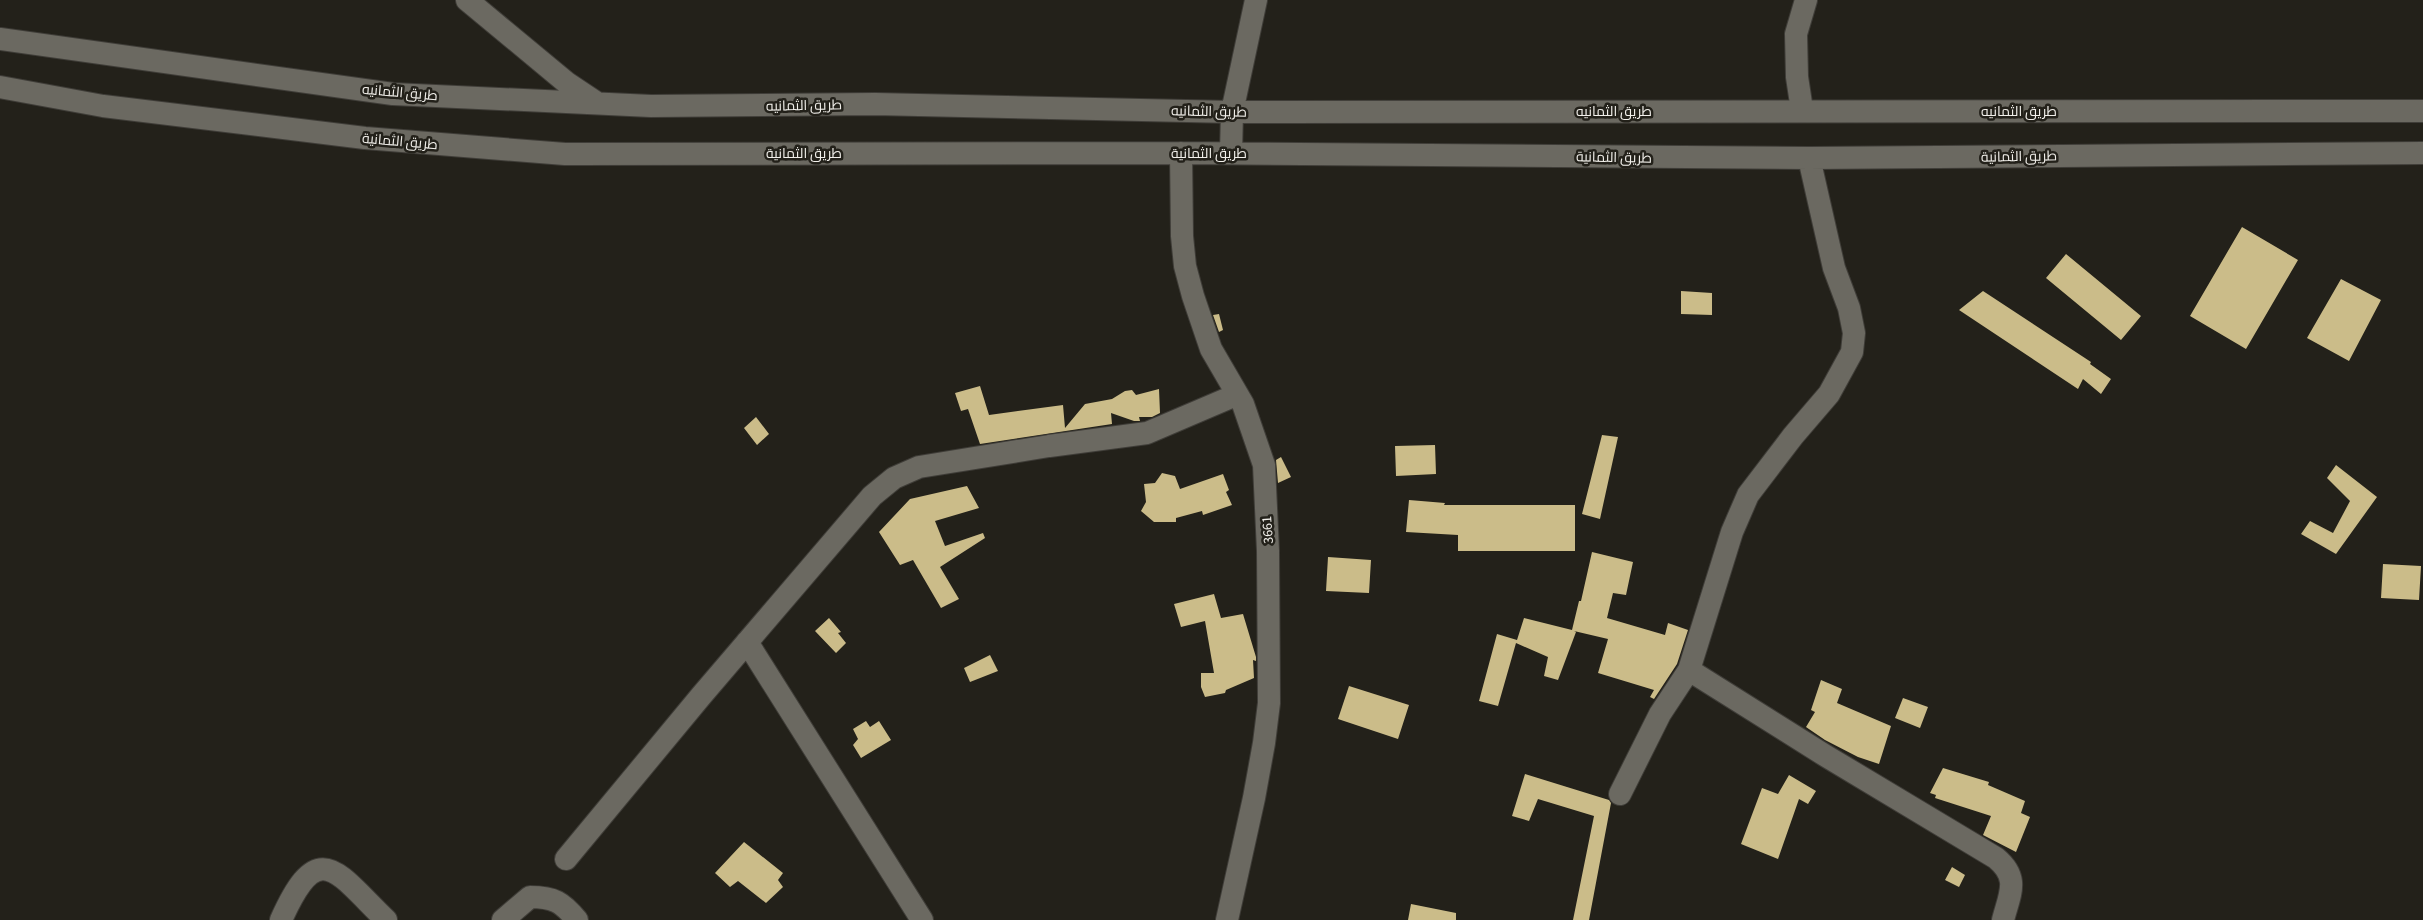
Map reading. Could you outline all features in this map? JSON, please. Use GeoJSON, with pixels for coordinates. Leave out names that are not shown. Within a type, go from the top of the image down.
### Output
{"type":"FeatureCollection","features":[{"type":"Feature","properties":{"kind":"street"},"geometry":{"type":"LineString","coordinates":[[1231,153],[1232,112],[1256,0]]}},
{"type":"Feature","properties":{"kind":"street"},"geometry":{"type":"LineString","coordinates":[[1802,110],[1797,77],[1796,34],[1806,0]]}},
{"type":"Feature","properties":{"kind":"street"},"geometry":{"type":"LineString","coordinates":[[476,3],[567,83],[597,103]]}},
{"type":"Feature","properties":{"kind":"street","name":"طريق الثمانيه"},"geometry":{"type":"LineString","coordinates":[[0,38],[393,94],[651,106],[875,104],[1232,112],[1802,110],[2423,111]]}},
{"type":"Feature","properties":{"kind":"street","name":"طريق الثمانية"},"geometry":{"type":"LineString","coordinates":[[0,87],[103,106],[365,138],[566,154],[1231,153],[1810,158],[2423,153]]}},
{"type":"Feature","properties":{"kind":"street","name":"3661"},"geometry":{"type":"LineString","coordinates":[[1181,153],[1185,266],[1211,349],[1236,395],[1243,404],[1264,465],[1270,660],[1264,742],[1242,858],[1227,920]]}},
{"type":"Feature","properties":{"kind":"street"},"geometry":{"type":"LineString","coordinates":[[1620,794],[1660,714],[1689,670],[1732,532],[1748,495],[1793,436],[1829,394],[1852,352],[1854,332],[1834,268],[1810,158]]}},
{"type":"Feature","properties":{"kind":"street"},"geometry":{"type":"LineString","coordinates":[[566,859],[872,496],[894,478],[919,468],[1050,446],[1147,433],[1236,395]]}},
{"type":"Feature","properties":{"kind":"street"},"geometry":{"type":"LineString","coordinates":[[747,642],[922,920]]}},
{"type":"Feature","properties":{"kind":"street"},"geometry":{"type":"LineString","coordinates":[[1689,670],[1826,756],[1996,858],[2008,868],[2012,885],[2003,920]]}},
{"type":"Feature","properties":{"kind":"street"},"geometry":{"type":"LineString","coordinates":[[281,920],[294,890],[310,872],[323,868],[334,871],[386,920]]}},
{"type":"Feature","properties":{"kind":"street"},"geometry":{"type":"LineString","coordinates":[[503,920],[530,896],[544,896],[562,903],[577,920]]}},
{"type":"Feature","properties":{"kind":"building"},"geometry":{"type":"Polygon","coordinates":[[[2242,227],[2298,260],[2246,349],[2190,316],[2242,227]]]}},
{"type":"Feature","properties":{"kind":"building"},"geometry":{"type":"Polygon","coordinates":[[[2066,254],[2141,316],[2121,340],[2046,278],[2066,254]]]}},
{"type":"Feature","properties":{"kind":"building"},"geometry":{"type":"Polygon","coordinates":[[[2341,279],[2381,300],[2349,361],[2307,338],[2341,279]]]}},
{"type":"Feature","properties":{"kind":"building"},"geometry":{"type":"Polygon","coordinates":[[[1681,291],[1712,293],[1712,315],[1681,314],[1681,291]]]}},
{"type":"Feature","properties":{"kind":"building"},"geometry":{"type":"Polygon","coordinates":[[[1983,291],[2091,362],[2090,364],[2111,379],[2101,394],[2083,379],[2078,389],[1959,310],[1983,291]]]}},
{"type":"Feature","properties":{"kind":"building"},"geometry":{"type":"Polygon","coordinates":[[[1219,314],[1223,330],[1219,332],[1213,315],[1219,314]]]}},
{"type":"Feature","properties":{"kind":"building"},"geometry":{"type":"Polygon","coordinates":[[[980,386],[989,415],[1063,405],[1065,428],[1085,404],[1112,399],[1125,391],[1132,390],[1136,395],[1159,389],[1160,413],[1152,417],[1139,417],[1140,421],[1134,421],[1111,413],[1112,424],[980,444],[968,409],[961,411],[955,393],[980,386]]]}},
{"type":"Feature","properties":{"kind":"building"},"geometry":{"type":"Polygon","coordinates":[[[756,417],[769,434],[757,445],[744,428],[756,417]]]}},
{"type":"Feature","properties":{"kind":"building"},"geometry":{"type":"Polygon","coordinates":[[[1602,435],[1618,437],[1600,519],[1582,514],[1602,435]]]}},
{"type":"Feature","properties":{"kind":"building"},"geometry":{"type":"Polygon","coordinates":[[[1435,445],[1436,474],[1396,476],[1395,446],[1435,445]]]}},
{"type":"Feature","properties":{"kind":"building"},"geometry":{"type":"Polygon","coordinates":[[[1281,457],[1291,477],[1278,483],[1276,460],[1281,457]]]}},
{"type":"Feature","properties":{"kind":"building"},"geometry":{"type":"Polygon","coordinates":[[[2336,465],[2377,497],[2336,554],[2301,534],[2310,521],[2333,533],[2350,501],[2327,478],[2336,465]]]}},
{"type":"Feature","properties":{"kind":"building"},"geometry":{"type":"Polygon","coordinates":[[[1162,473],[1175,476],[1180,489],[1223,474],[1229,490],[1226,492],[1232,505],[1203,515],[1202,511],[1176,518],[1176,522],[1154,522],[1141,511],[1146,502],[1144,484],[1155,483],[1162,473]]]}},
{"type":"Feature","properties":{"kind":"building"},"geometry":{"type":"Polygon","coordinates":[[[967,486],[979,508],[935,521],[945,546],[983,533],[985,538],[940,567],[959,599],[941,608],[913,560],[900,565],[879,532],[910,499],[967,486]]]}},
{"type":"Feature","properties":{"kind":"building"},"geometry":{"type":"Polygon","coordinates":[[[1409,500],[1445,503],[1444,505],[1575,505],[1575,551],[1458,551],[1458,535],[1406,532],[1409,500]]]}},
{"type":"Feature","properties":{"kind":"building"},"geometry":{"type":"Polygon","coordinates":[[[1592,552],[1633,562],[1626,595],[1613,593],[1607,618],[1665,635],[1668,623],[1688,630],[1677,664],[1654,699],[1650,697],[1654,690],[1598,673],[1608,639],[1574,631],[1576,632],[1558,680],[1544,676],[1548,657],[1516,643],[1498,706],[1479,701],[1497,634],[1517,640],[1524,618],[1572,630],[1579,601],[1581,601],[1592,552]]]}},
{"type":"Feature","properties":{"kind":"building"},"geometry":{"type":"Polygon","coordinates":[[[1328,557],[1371,560],[1369,593],[1326,591],[1328,557]]]}},
{"type":"Feature","properties":{"kind":"building"},"geometry":{"type":"Polygon","coordinates":[[[2383,564],[2421,566],[2419,600],[2381,598],[2383,564]]]}},
{"type":"Feature","properties":{"kind":"building"},"geometry":{"type":"Polygon","coordinates":[[[1214,594],[1221,618],[1243,614],[1256,661],[1253,660],[1254,678],[1226,690],[1225,693],[1205,697],[1201,687],[1201,673],[1214,673],[1205,621],[1181,627],[1174,604],[1214,594]]]}},
{"type":"Feature","properties":{"kind":"building"},"geometry":{"type":"Polygon","coordinates":[[[829,618],[841,632],[838,633],[846,643],[836,653],[815,631],[829,618]]]}},
{"type":"Feature","properties":{"kind":"building"},"geometry":{"type":"Polygon","coordinates":[[[990,655],[998,671],[970,682],[964,668],[990,655]]]}},
{"type":"Feature","properties":{"kind":"building"},"geometry":{"type":"Polygon","coordinates":[[[1821,680],[1842,689],[1837,703],[1891,726],[1879,764],[1858,757],[1825,740],[1806,727],[1815,712],[1811,710],[1821,680]]]}},
{"type":"Feature","properties":{"kind":"building"},"geometry":{"type":"Polygon","coordinates":[[[1349,686],[1409,705],[1398,739],[1338,719],[1349,686]]]}},
{"type":"Feature","properties":{"kind":"building"},"geometry":{"type":"Polygon","coordinates":[[[1903,698],[1928,707],[1920,728],[1895,718],[1903,698]]]}},
{"type":"Feature","properties":{"kind":"building"},"geometry":{"type":"Polygon","coordinates":[[[866,721],[870,727],[879,721],[891,740],[861,758],[853,745],[858,739],[853,729],[866,721]]]}},
{"type":"Feature","properties":{"kind":"building"},"geometry":{"type":"Polygon","coordinates":[[[1943,768],[1989,782],[1988,785],[2025,801],[2021,813],[2030,817],[2016,852],[1983,835],[1991,816],[1935,798],[1936,795],[1930,793],[1943,768]]]}},
{"type":"Feature","properties":{"kind":"building"},"geometry":{"type":"Polygon","coordinates":[[[1525,774],[1609,800],[1611,803],[1589,920],[1573,920],[1594,816],[1538,799],[1529,821],[1512,816],[1525,774]]]}},
{"type":"Feature","properties":{"kind":"building"},"geometry":{"type":"Polygon","coordinates":[[[1789,775],[1816,791],[1808,804],[1799,799],[1778,859],[1741,844],[1762,788],[1778,794],[1789,775]]]}},
{"type":"Feature","properties":{"kind":"building"},"geometry":{"type":"Polygon","coordinates":[[[744,842],[783,873],[778,880],[783,887],[766,903],[738,881],[730,887],[715,873],[744,842]]]}},
{"type":"Feature","properties":{"kind":"building"},"geometry":{"type":"Polygon","coordinates":[[[1952,867],[1965,875],[1959,887],[1945,880],[1952,867]]]}},
{"type":"Feature","properties":{"kind":"building"},"geometry":{"type":"Polygon","coordinates":[[[1411,904],[1456,913],[1456,920],[1408,920],[1411,904]]]}}]}
